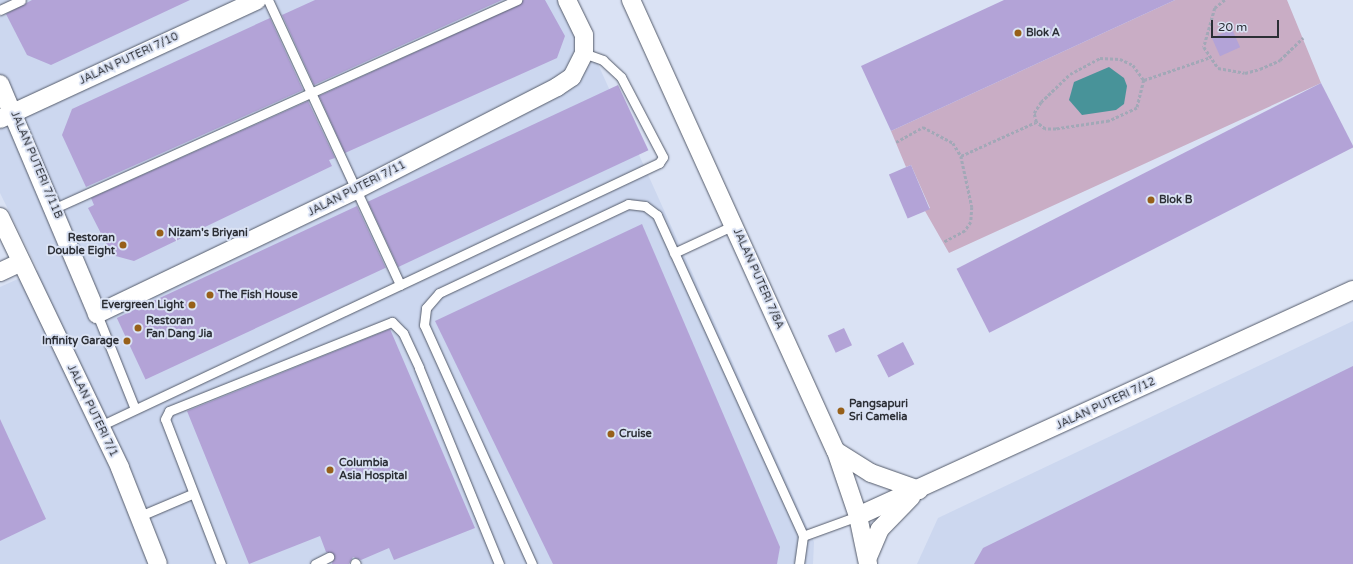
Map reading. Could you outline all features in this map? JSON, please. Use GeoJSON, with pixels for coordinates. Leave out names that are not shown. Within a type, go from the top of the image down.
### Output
{"type":"FeatureCollection","features":[{"type":"Feature","properties":{"kind":"street","name":"JALAN PUTERI 7/10"},"geometry":{"type":"LineString","coordinates":[[7,116],[257,0]]}},
{"type":"Feature","properties":{"kind":"street"},"geometry":{"type":"LineString","coordinates":[[567,0],[584,44]]}},
{"type":"Feature","properties":{"kind":"street","name":"JALAN PUTERI 7/8A"},"geometry":{"type":"LineString","coordinates":[[631,0],[836,451],[858,516],[868,560]]}},
{"type":"Feature","properties":{"kind":"street","name":"JALAN PUTERI 7/11"},"geometry":{"type":"LineString","coordinates":[[97,314],[356,190],[557,87],[572,77],[584,44]]}},
{"type":"Feature","properties":{"kind":"street","name":"JALAN PUTERI 7/11B"},"geometry":{"type":"LineString","coordinates":[[0,84],[7,116],[55,208],[97,314]]}},
{"type":"Feature","properties":{"kind":"street","name":"JALAN PUTERI 7/1"},"geometry":{"type":"LineString","coordinates":[[0,217],[100,426],[140,516],[158,564]]}},
{"type":"Feature","properties":{"kind":"street"},"geometry":{"type":"LineString","coordinates":[[0,272],[21,262]]}},
{"type":"Feature","properties":{"kind":"street","name":"JALAN PUTERI 7/12"},"geometry":{"type":"LineString","coordinates":[[858,516],[919,490],[1353,290]]}},
{"type":"Feature","properties":{"kind":"street"},"geometry":{"type":"LineString","coordinates":[[836,451],[871,473],[919,490],[880,529],[868,560]]}},
{"type":"Feature","properties":{"kind":"lane"},"geometry":{"type":"LineString","coordinates":[[0,10],[21,0]]}},
{"type":"Feature","properties":{"kind":"lane"},"geometry":{"type":"LineString","coordinates":[[268,0],[400,285]]}},
{"type":"Feature","properties":{"kind":"lane"},"geometry":{"type":"LineString","coordinates":[[55,208],[517,0]]}},
{"type":"Feature","properties":{"kind":"lane"},"geometry":{"type":"LineString","coordinates":[[100,426],[659,163],[664,157],[621,77],[584,44]]}},
{"type":"Feature","properties":{"kind":"lane"},"geometry":{"type":"LineString","coordinates":[[532,564],[424,325],[426,308],[439,293],[628,204],[645,206],[657,216],[803,536],[799,564]]}},
{"type":"Feature","properties":{"kind":"lane"},"geometry":{"type":"LineString","coordinates":[[674,253],[734,225]]}},
{"type":"Feature","properties":{"kind":"lane"},"geometry":{"type":"LineString","coordinates":[[97,314],[135,409]]}},
{"type":"Feature","properties":{"kind":"lane"},"geometry":{"type":"LineString","coordinates":[[220,564],[192,494],[165,419],[169,411],[392,322],[403,333],[419,368],[499,564]]}},
{"type":"Feature","properties":{"kind":"lane"},"geometry":{"type":"LineString","coordinates":[[140,516],[192,494]]}},
{"type":"Feature","properties":{"kind":"lane"},"geometry":{"type":"LineString","coordinates":[[803,536],[858,516]]}},
{"type":"Feature","properties":{"kind":"lane"},"geometry":{"type":"LineString","coordinates":[[315,564],[329,557]]}},
{"type":"Feature","properties":{"kind":"path"},"geometry":{"type":"LineString","coordinates":[[1225,0],[1215,8],[1207,27],[1204,46],[1208,58],[1218,68],[1244,73],[1280,60],[1304,38]]}},
{"type":"Feature","properties":{"kind":"path"},"geometry":{"type":"LineString","coordinates":[[1100,58],[1120,59],[1133,65],[1144,80],[1137,108],[1124,117],[1056,129],[1045,129],[1036,122],[1034,113],[1041,102],[1070,74],[1100,58]]}},
{"type":"Feature","properties":{"kind":"path"},"geometry":{"type":"LineString","coordinates":[[1144,80],[1208,58]]}},
{"type":"Feature","properties":{"kind":"path"},"geometry":{"type":"LineString","coordinates":[[961,156],[1036,122]]}},
{"type":"Feature","properties":{"kind":"path"},"geometry":{"type":"LineString","coordinates":[[896,142],[923,127],[953,143],[961,156],[972,207],[971,222],[965,230],[944,242]]}},
{"type":"Feature","properties":{"kind":"shaded area"},"geometry":{"type":"Polygon","coordinates":[[[0,0],[569,0],[814,542],[813,564],[0,564],[0,287],[38,270],[0,193],[0,0]]]}},
{"type":"Feature","properties":{"kind":"shaded area"},"geometry":{"type":"Polygon","coordinates":[[[1175,0],[1287,0],[1321,83],[949,253],[925,211],[930,208],[911,165],[906,167],[891,131],[1175,0]]]}},
{"type":"Feature","properties":{"kind":"shaded area"},"geometry":{"type":"Polygon","coordinates":[[[1109,67],[1124,78],[1127,86],[1124,104],[1116,110],[1082,115],[1069,100],[1074,82],[1109,67]]]}},
{"type":"Feature","properties":{"kind":"shaded area"},"geometry":{"type":"Polygon","coordinates":[[[1353,321],[1353,564],[917,564],[938,518],[1353,321]]]}},
{"type":"Feature","properties":{"kind":"building"},"geometry":{"type":"Polygon","coordinates":[[[32,0],[190,0],[51,65],[27,55],[6,14],[32,0]]]}},
{"type":"Feature","properties":{"kind":"building"},"geometry":{"type":"Polygon","coordinates":[[[315,0],[502,0],[314,85],[282,15],[315,0]]]}},
{"type":"Feature","properties":{"kind":"building"},"geometry":{"type":"Polygon","coordinates":[[[523,0],[545,0],[565,36],[557,58],[345,153],[319,96],[519,5],[523,0]]]}},
{"type":"Feature","properties":{"kind":"building","name":"Blok A"},"geometry":{"type":"Polygon","coordinates":[[[1004,0],[1175,0],[891,131],[861,66],[1004,0]]]}},
{"type":"Feature","properties":{"kind":"building"},"geometry":{"type":"Polygon","coordinates":[[[270,18],[303,90],[86,187],[62,135],[72,109],[270,18]]]}},
{"type":"Feature","properties":{"kind":"building"},"geometry":{"type":"Polygon","coordinates":[[[1232,29],[1240,47],[1220,56],[1212,38],[1232,29]]]}},
{"type":"Feature","properties":{"kind":"building","name":"Blok B"},"geometry":{"type":"Polygon","coordinates":[[[1321,83],[1353,148],[989,333],[957,269],[1321,83]]]}},
{"type":"Feature","properties":{"kind":"building"},"geometry":{"type":"Polygon","coordinates":[[[618,85],[648,150],[398,267],[368,202],[618,85]]]}},
{"type":"Feature","properties":{"kind":"building"},"geometry":{"type":"Polygon","coordinates":[[[308,101],[335,158],[329,160],[332,166],[134,261],[112,255],[88,208],[94,205],[91,198],[308,101]]]}},
{"type":"Feature","properties":{"kind":"building"},"geometry":{"type":"Polygon","coordinates":[[[911,165],[930,209],[908,219],[889,174],[911,165]]]}},
{"type":"Feature","properties":{"kind":"building"},"geometry":{"type":"Polygon","coordinates":[[[357,206],[386,268],[146,380],[117,318],[357,206]]]}},
{"type":"Feature","properties":{"kind":"building","name":"Cruise"},"geometry":{"type":"Polygon","coordinates":[[[642,224],[780,547],[777,564],[553,564],[435,321],[642,224]]]}},
{"type":"Feature","properties":{"kind":"building"},"geometry":{"type":"Polygon","coordinates":[[[844,328],[852,345],[836,353],[828,336],[844,328]]]}},
{"type":"Feature","properties":{"kind":"building","name":"Columbia Asia Hospital"},"geometry":{"type":"Polygon","coordinates":[[[390,329],[475,528],[394,560],[389,548],[361,560],[353,557],[349,564],[332,564],[334,555],[326,552],[320,536],[249,564],[187,411],[390,329]]]}},
{"type":"Feature","properties":{"kind":"building"},"geometry":{"type":"Polygon","coordinates":[[[903,342],[914,364],[889,377],[877,355],[903,342]]]}},
{"type":"Feature","properties":{"kind":"building"},"geometry":{"type":"Polygon","coordinates":[[[1353,366],[1353,564],[974,564],[983,548],[1353,366]]]}},
{"type":"Feature","properties":{"kind":"building"},"geometry":{"type":"Polygon","coordinates":[[[0,419],[46,519],[0,541],[0,419]]]}},
{"type":"Feature","properties":{"kind":"place","name":"Blok A"},"geometry":{"type":"Point","coordinates":[1018,33]}},
{"type":"Feature","properties":{"kind":"place","name":"Blok B"},"geometry":{"type":"Point","coordinates":[1151,200]}},
{"type":"Feature","properties":{"kind":"place","name":"Nizam's Briyani"},"geometry":{"type":"Point","coordinates":[160,233]}},
{"type":"Feature","properties":{"kind":"place","name":"Restoran Double Eight"},"geometry":{"type":"Point","coordinates":[123,245]}},
{"type":"Feature","properties":{"kind":"place","name":"The Fish House"},"geometry":{"type":"Point","coordinates":[210,295]}},
{"type":"Feature","properties":{"kind":"place","name":"Evergreen Light"},"geometry":{"type":"Point","coordinates":[192,305]}},
{"type":"Feature","properties":{"kind":"place","name":"Restoran Fan Dang Jia"},"geometry":{"type":"Point","coordinates":[138,328]}},
{"type":"Feature","properties":{"kind":"place","name":"Infinity Garage"},"geometry":{"type":"Point","coordinates":[127,341]}},
{"type":"Feature","properties":{"kind":"place","name":"Pangsapuri Sri Camelia"},"geometry":{"type":"Point","coordinates":[841,411]}},
{"type":"Feature","properties":{"kind":"place","name":"Cruise"},"geometry":{"type":"Point","coordinates":[611,434]}},
{"type":"Feature","properties":{"kind":"place","name":"Columbia Asia Hospital"},"geometry":{"type":"Point","coordinates":[330,470]}}]}
